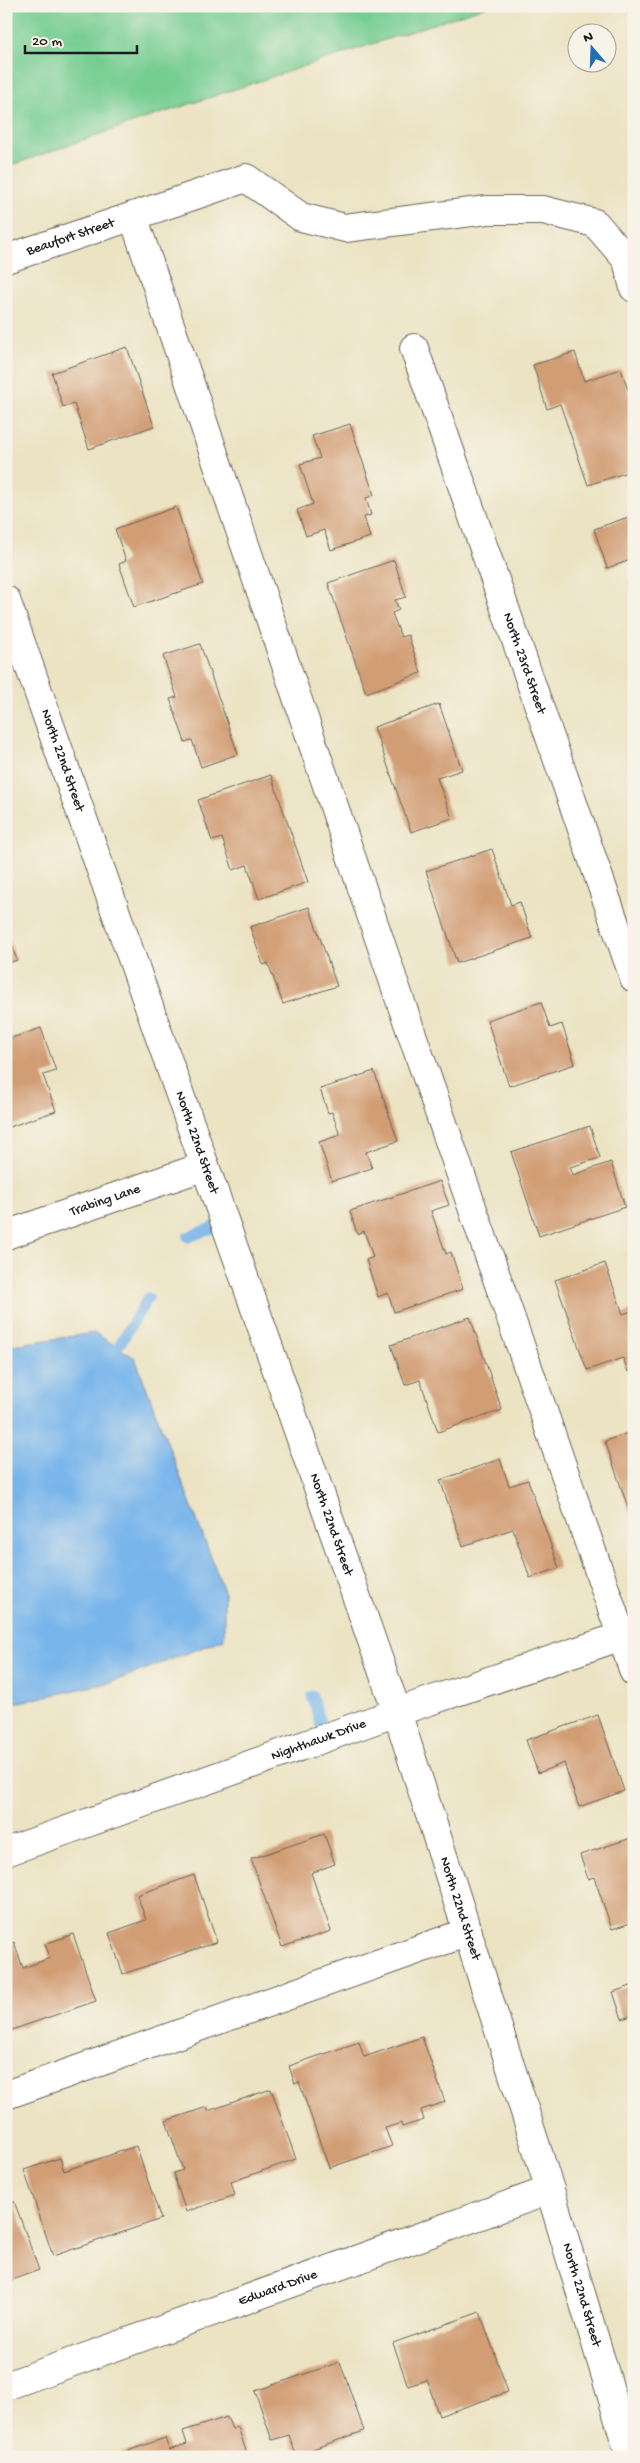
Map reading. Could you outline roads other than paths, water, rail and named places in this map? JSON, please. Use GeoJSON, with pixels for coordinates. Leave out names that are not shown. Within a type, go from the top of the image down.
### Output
{"type":"FeatureCollection","features":[{"type":"Feature","properties":{"kind":"street","name":"Beaufort Street"},"geometry":{"type":"LineString","coordinates":[[6,259],[246,178],[301,217],[345,228],[487,210],[544,210],[595,223],[627,260],[634,288]]}},
{"type":"Feature","properties":{"kind":"street"},"geometry":{"type":"LineString","coordinates":[[133,216],[400,1000],[628,1634],[634,1672]]}},
{"type":"Feature","properties":{"kind":"street","name":"North 23rd Street"},"geometry":{"type":"LineString","coordinates":[[414,348],[634,978]]}},
{"type":"Feature","properties":{"kind":"street","name":"North 22nd Street"},"geometry":{"type":"LineString","coordinates":[[6,600],[397,1712],[550,2190],[628,2456]]}},
{"type":"Feature","properties":{"kind":"street","name":"Trabing Lane"},"geometry":{"type":"LineString","coordinates":[[6,1235],[205,1166]]}},
{"type":"Feature","properties":{"kind":"street","name":"Nighthawk Drive"},"geometry":{"type":"LineString","coordinates":[[6,1852],[397,1712],[628,1634]]}},
{"type":"Feature","properties":{"kind":"street"},"geometry":{"type":"LineString","coordinates":[[6,2095],[468,1932]]}},
{"type":"Feature","properties":{"kind":"street","name":"Edward Drive"},"geometry":{"type":"LineString","coordinates":[[6,2386],[550,2190]]}},
{"type":"Feature","properties":{"kind":"water"},"geometry":{"type":"Polygon","coordinates":[[[95,1333],[135,1358],[224,1591],[224,1639],[112,1682],[20,1702],[6,1701],[6,1346],[95,1333]]]}},
{"type":"Feature","properties":{"kind":"waterway"},"geometry":{"type":"LineString","coordinates":[[188,1237],[225,1223]]}},
{"type":"Feature","properties":{"kind":"waterway"},"geometry":{"type":"LineString","coordinates":[[110,1360],[148,1298]]}},
{"type":"Feature","properties":{"kind":"waterway"},"geometry":{"type":"LineString","coordinates":[[312,1696],[325,1738]]}}]}
